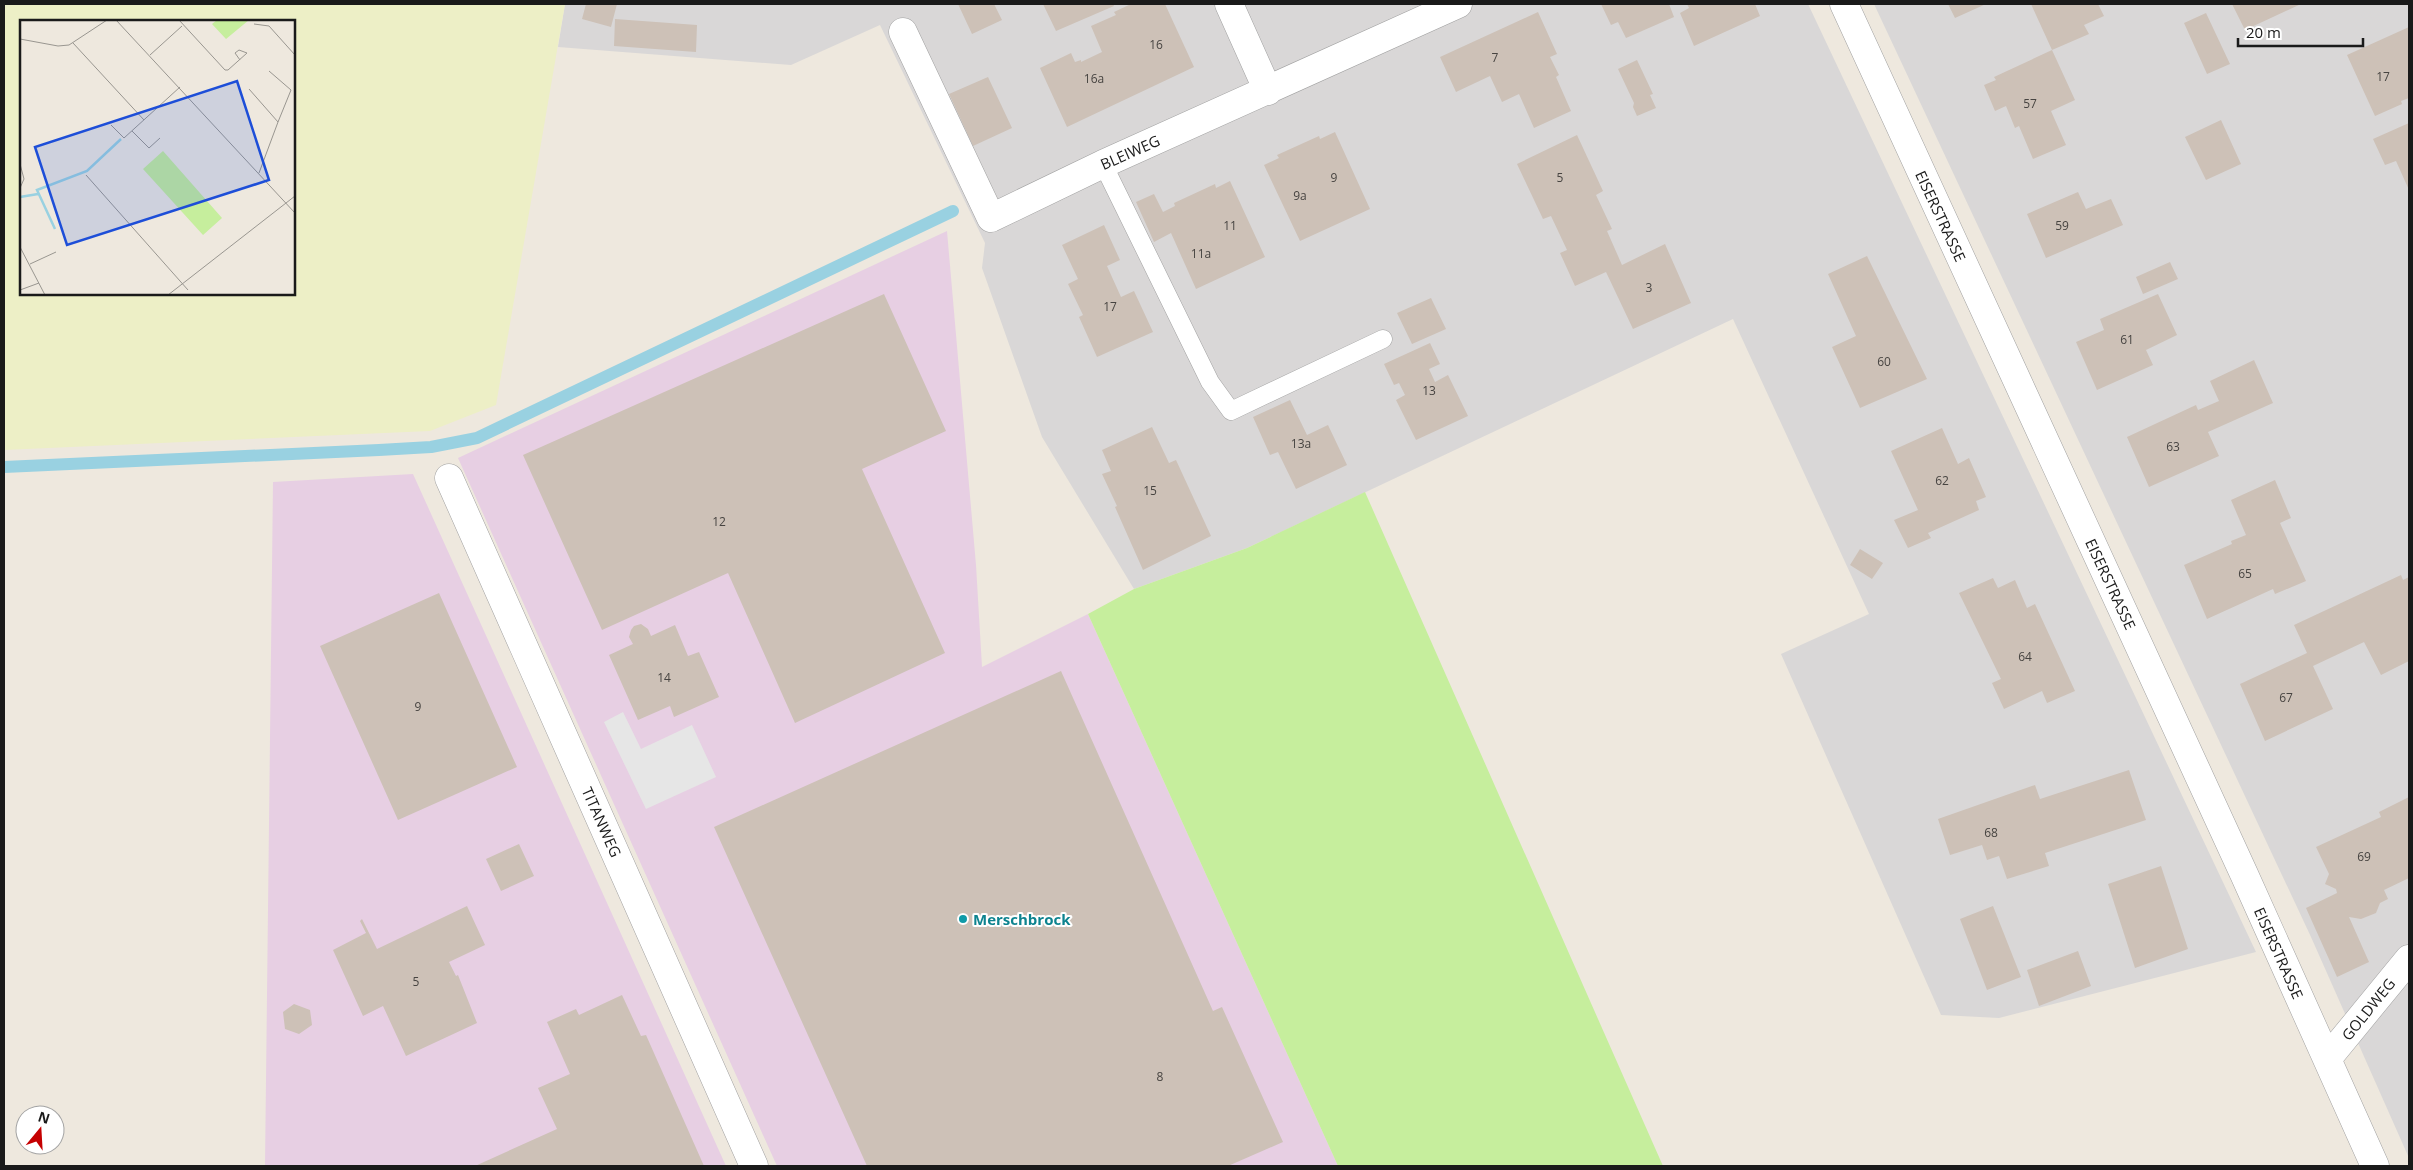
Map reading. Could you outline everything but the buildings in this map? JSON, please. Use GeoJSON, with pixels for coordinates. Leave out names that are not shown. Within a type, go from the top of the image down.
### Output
{"type":"FeatureCollection","features":[{"type":"Feature","properties":{"kind":"street"},"geometry":{"type":"LineString","coordinates":[[1228,4],[1268,91]]}},
{"type":"Feature","properties":{"kind":"street","name":"BLEIWEG"},"geometry":{"type":"LineString","coordinates":[[903,32],[991,218],[1103,164],[1458,4]]}},
{"type":"Feature","properties":{"kind":"street","name":"EISERSTRASSE"},"geometry":{"type":"LineString","coordinates":[[1844,4],[2375,1166]]}},
{"type":"Feature","properties":{"kind":"street","name":"TITANWEG"},"geometry":{"type":"LineString","coordinates":[[449,478],[754,1166]]}},
{"type":"Feature","properties":{"kind":"street","name":"GOLDWEG"},"geometry":{"type":"LineString","coordinates":[[2327,1059],[2409,959]]}},
{"type":"Feature","properties":{"kind":"lane"},"geometry":{"type":"LineString","coordinates":[[1103,164],[1210,382],[1231,411],[1383,339]]}},
{"type":"Feature","properties":{"kind":"shaded area"},"geometry":{"type":"Polygon","coordinates":[[[565,4],[1808,4],[2256,952],[1999,1018],[1941,1015],[1781,654],[1869,614],[1733,319],[1247,548],[1134,589],[1042,437],[982,268],[985,243],[880,25],[791,65],[558,47],[565,4]]]}},
{"type":"Feature","properties":{"kind":"shaded area"},"geometry":{"type":"Polygon","coordinates":[[[1874,4],[2409,4],[2409,1158],[2311,937],[1874,4]]]}},
{"type":"Feature","properties":{"kind":"shaded area"},"geometry":{"type":"Polygon","coordinates":[[[947,231],[976,565],[982,667],[1088,614],[1338,1166],[777,1166],[458,458],[947,231]]]}},
{"type":"Feature","properties":{"kind":"shaded area"},"geometry":{"type":"Polygon","coordinates":[[[413,474],[726,1166],[265,1166],[273,482],[413,474]]]}},
{"type":"Feature","properties":{"kind":"shaded area"},"geometry":{"type":"Polygon","coordinates":[[[623,712],[641,749],[692,725],[716,777],[646,809],[604,722],[623,712]]]}},
{"type":"Feature","properties":{"kind":"green space"},"geometry":{"type":"Polygon","coordinates":[[[4,4],[565,4],[496,405],[430,431],[4,450],[4,4]]]}},
{"type":"Feature","properties":{"kind":"green space"},"geometry":{"type":"Polygon","coordinates":[[[1365,492],[1663,1166],[1338,1166],[1088,614],[1134,589],[1247,548],[1365,492]]]}},
{"type":"Feature","properties":{"kind":"waterway"},"geometry":{"type":"LineString","coordinates":[[4,467],[431,447],[477,438],[953,211]]}},
{"type":"Feature","properties":{"kind":"place","name":"Merschbrock"},"geometry":{"type":"Point","coordinates":[963,919]}}]}
